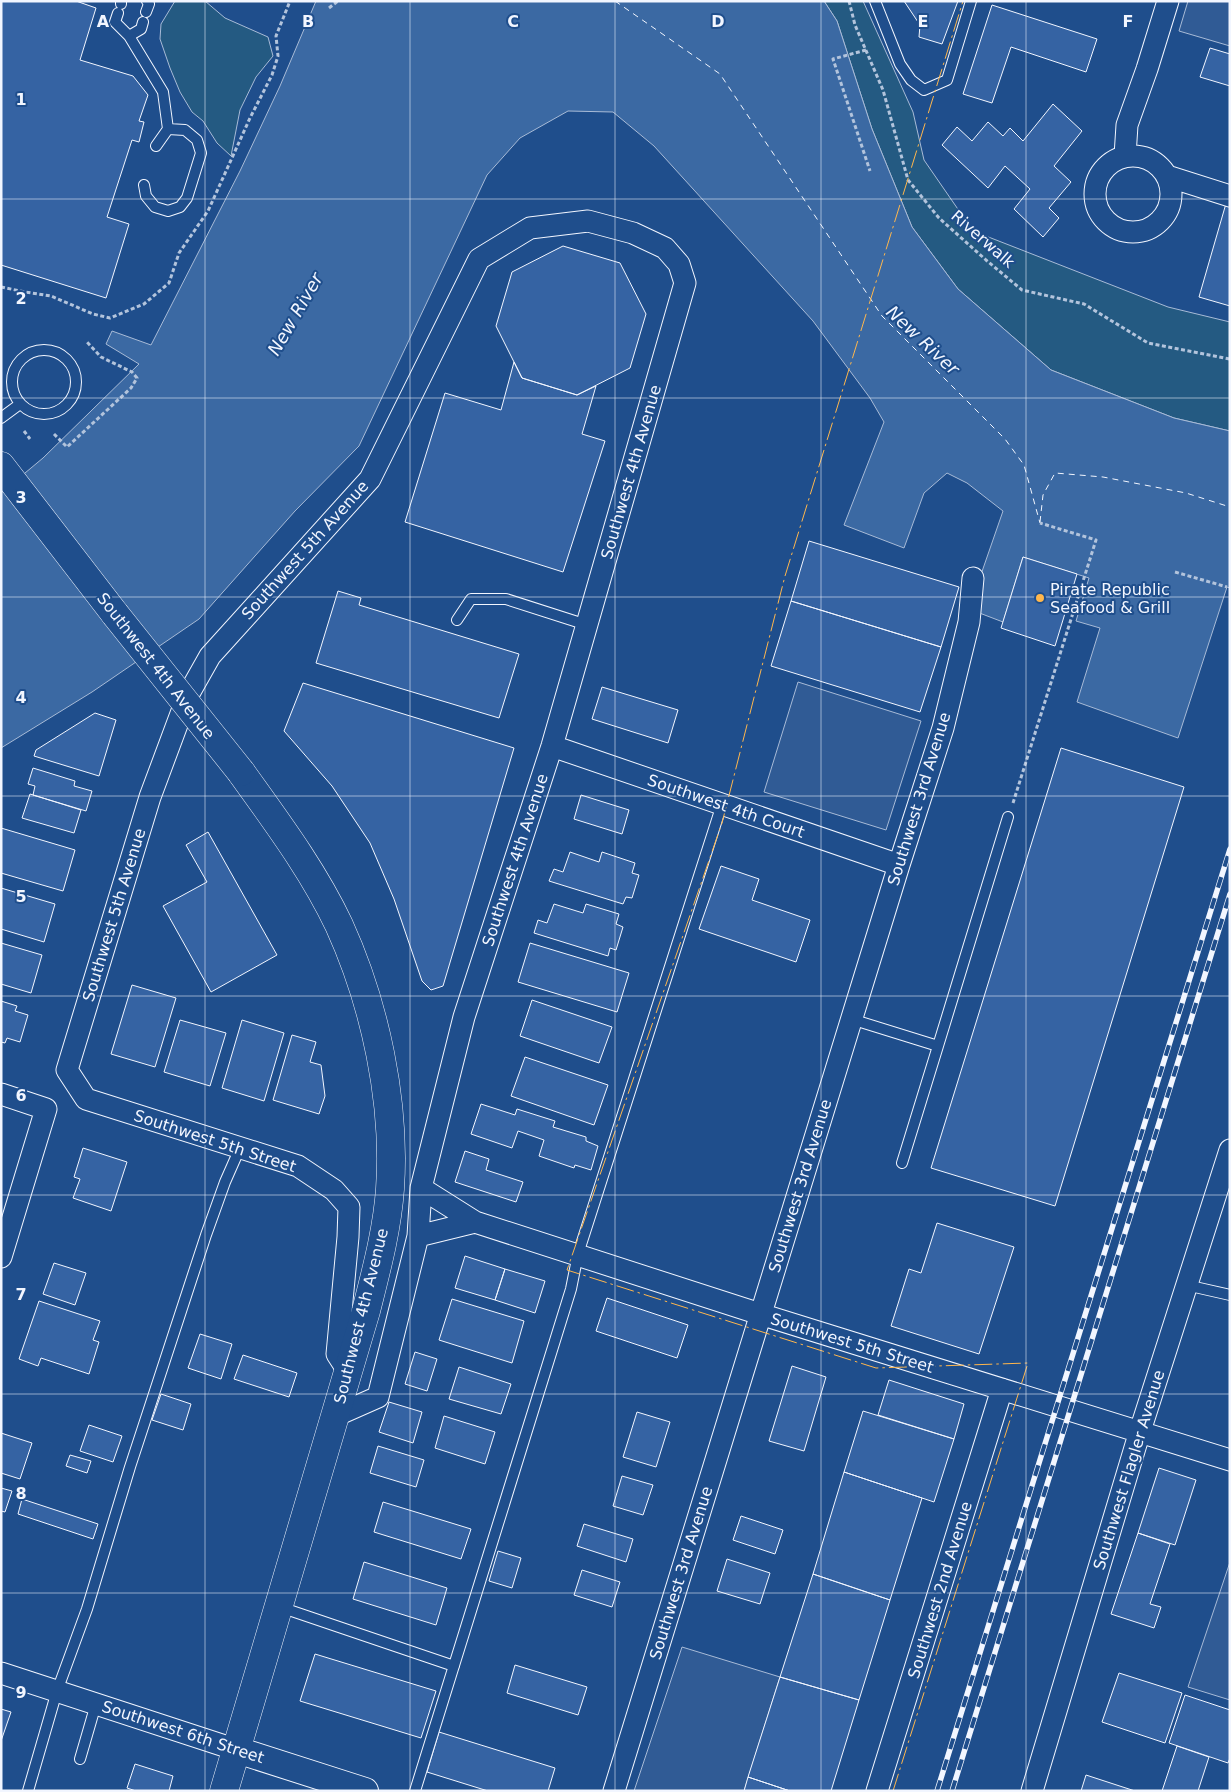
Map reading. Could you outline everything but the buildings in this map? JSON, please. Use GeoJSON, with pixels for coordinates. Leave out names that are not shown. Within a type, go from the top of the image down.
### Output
{"type":"FeatureCollection","features":[{"type":"Feature","properties":{"kind":"main road","name":"Southwest 4th Avenue"},"geometry":{"type":"LineString","coordinates":[[1,466],[115,614],[241,772],[299,854],[338,924],[365,992],[382,1066],[390,1130],[390,1189],[382,1247],[366,1311],[224,1791]]}},
{"type":"Feature","properties":{"kind":"street"},"geometry":{"type":"LineString","coordinates":[[1125,156],[1127,125],[1147,70],[1168,1]]}},
{"type":"Feature","properties":{"kind":"street"},"geometry":{"type":"LineString","coordinates":[[1125,156],[1149,159],[1159,166],[1167,176],[1170,188],[1170,201],[1166,213],[1158,223],[1147,229],[1135,232],[1122,231],[1110,225],[1101,216],[1094,192],[1096,180],[1103,168],[1113,160],[1125,156]]}},
{"type":"Feature","properties":{"kind":"street"},"geometry":{"type":"LineString","coordinates":[[1167,176],[1230,196]]}},
{"type":"Feature","properties":{"kind":"street","name":"Southwest 5th Avenue"},"geometry":{"type":"LineString","coordinates":[[67,1070],[150,796],[188,695],[210,656],[370,479],[480,259],[530,228],[588,221],[633,233],[665,248],[679,264],[685,283]]}},
{"type":"Feature","properties":{"kind":"street","name":"Southwest 4th Avenue"},"geometry":{"type":"LineString","coordinates":[[335,1416],[378,1397],[418,1236],[421,1188],[464,1017],[552,746],[685,283]]}},
{"type":"Feature","properties":{"kind":"street","name":"Southwest 3rd Avenue"},"geometry":{"type":"LineString","coordinates":[[614,1791],[851,1019],[943,728],[969,622],[973,578]]}},
{"type":"Feature","properties":{"kind":"street","name":"Southwest 4th Court"},"geometry":{"type":"LineString","coordinates":[[552,746],[899,865]]}},
{"type":"Feature","properties":{"kind":"street","name":"Southwest 5th Street"},"geometry":{"type":"LineString","coordinates":[[67,1070],[86,1099],[298,1166],[334,1190],[349,1207],[337,1354],[348,1371]]}},
{"type":"Feature","properties":{"kind":"street"},"geometry":{"type":"LineString","coordinates":[[1,1094],[46,1109],[1,1257]]}},
{"type":"Feature","properties":{"kind":"street","name":"Southwest Flagler Avenue"},"geometry":{"type":"LineString","coordinates":[[1032,1791],[1140,1431],[1230,1150]]}},
{"type":"Feature","properties":{"kind":"street","name":"Southwest 5th Street"},"geometry":{"type":"LineString","coordinates":[[421,1188],[475,1222],[760,1314],[1230,1460]]}},
{"type":"Feature","properties":{"kind":"street"},"geometry":{"type":"LineString","coordinates":[[418,1236],[475,1222]]}},
{"type":"Feature","properties":{"kind":"street","name":"Southwest 2nd Avenue"},"geometry":{"type":"LineString","coordinates":[[877,1791],[1002,1389]]}},
{"type":"Feature","properties":{"kind":"street","name":"Southwest 6th Street"},"geometry":{"type":"LineString","coordinates":[[1,1673],[365,1791]]}},
{"type":"Feature","properties":{"kind":"lane"},"geometry":{"type":"LineString","coordinates":[[129,36],[141,29],[149,4],[147,1]]}},
{"type":"Feature","properties":{"kind":"lane"},"geometry":{"type":"LineString","coordinates":[[875,1],[900,64],[911,80],[924,90],[947,80],[971,1]]}},
{"type":"Feature","properties":{"kind":"lane"},"geometry":{"type":"LineString","coordinates":[[120,6],[115,22],[129,36],[163,92],[168,129],[156,146]]}},
{"type":"Feature","properties":{"kind":"lane"},"geometry":{"type":"LineString","coordinates":[[144,185],[146,196],[155,207],[168,211],[180,207],[187,198],[201,153],[198,140],[185,130],[168,129]]}},
{"type":"Feature","properties":{"kind":"lane"},"geometry":{"type":"LineString","coordinates":[[46,350],[57,353],[73,368],[76,379],[72,396],[62,408],[53,413],[43,414],[33,413],[20,404],[13,391],[12,381],[18,362],[26,356],[46,350]]}},
{"type":"Feature","properties":{"kind":"lane"},"geometry":{"type":"LineString","coordinates":[[1,418],[20,404]]}},
{"type":"Feature","properties":{"kind":"lane"},"geometry":{"type":"LineString","coordinates":[[457,620],[471,599],[506,598],[587,625]]}},
{"type":"Feature","properties":{"kind":"lane"},"geometry":{"type":"LineString","coordinates":[[415,1791],[571,1289],[578,1254],[722,804]]}},
{"type":"Feature","properties":{"kind":"lane"},"geometry":{"type":"LineString","coordinates":[[902,1162],[1008,817]]}},
{"type":"Feature","properties":{"kind":"lane"},"geometry":{"type":"LineString","coordinates":[[851,1019],[938,1046]]}},
{"type":"Feature","properties":{"kind":"lane"},"geometry":{"type":"LineString","coordinates":[[28,1791],[57,1691],[87,1609],[130,1468],[206,1235],[225,1182],[240,1148]]}},
{"type":"Feature","properties":{"kind":"lane"},"geometry":{"type":"LineString","coordinates":[[1186,1285],[1230,1295]]}},
{"type":"Feature","properties":{"kind":"lane"},"geometry":{"type":"LineString","coordinates":[[279,1607],[454,1666]]}},
{"type":"Feature","properties":{"kind":"lane"},"geometry":{"type":"LineString","coordinates":[[80,1759],[96,1704]]}},
{"type":"Feature","properties":{"kind":"path"},"geometry":{"type":"LineString","coordinates":[[328,8],[338,1]]}},
{"type":"Feature","properties":{"kind":"path","name":"Riverwalk"},"geometry":{"type":"LineString","coordinates":[[849,1],[855,25],[883,90],[908,180],[939,218],[1022,290],[1084,304],[1148,343],[1230,359]]}},
{"type":"Feature","properties":{"kind":"path"},"geometry":{"type":"LineString","coordinates":[[866,50],[833,59],[870,171]]}},
{"type":"Feature","properties":{"kind":"path"},"geometry":{"type":"LineString","coordinates":[[54,434],[67,447],[132,388],[138,378],[132,372],[101,357],[86,341]]}},
{"type":"Feature","properties":{"kind":"path"},"geometry":{"type":"LineString","coordinates":[[24,431],[30,439]]}},
{"type":"Feature","properties":{"kind":"path"},"geometry":{"type":"LineString","coordinates":[[1008,817],[1096,540],[1040,523]]}},
{"type":"Feature","properties":{"kind":"path"},"geometry":{"type":"LineString","coordinates":[[1176,572],[1227,587]]}},
{"type":"Feature","properties":{"kind":"shaded area"},"geometry":{"type":"Polygon","coordinates":[[[175,1],[205,1],[225,18],[268,37],[273,56],[256,77],[240,110],[231,156],[217,143],[203,121],[192,112],[180,92],[170,68],[160,39],[161,24],[175,1]]]}},
{"type":"Feature","properties":{"kind":"shaded area"},"geometry":{"type":"Polygon","coordinates":[[[824,1],[863,1],[913,112],[924,160],[973,231],[1168,307],[1230,322],[1230,431],[1174,418],[1051,370],[958,289],[912,227],[872,129],[837,21],[824,1]]]}},
{"type":"Feature","properties":{"kind":"shaded area"},"geometry":{"type":"Polygon","coordinates":[[[1188,1],[1230,1],[1230,46],[1179,31],[1188,1]]]}},
{"type":"Feature","properties":{"kind":"shaded area"},"geometry":{"type":"Polygon","coordinates":[[[798,682],[921,721],[886,830],[764,792],[798,682]]]}},
{"type":"Feature","properties":{"kind":"shaded area"},"geometry":{"type":"Polygon","coordinates":[[[1230,1562],[1230,1700],[1188,1687],[1230,1562]]]}},
{"type":"Feature","properties":{"kind":"shaded area"},"geometry":{"type":"Polygon","coordinates":[[[682,1647],[780,1677],[744,1791],[634,1791],[682,1647]]]}},
{"type":"Feature","properties":{"kind":"water","name":"New River"},"geometry":{"type":"Polygon","coordinates":[[[316,1],[824,1],[837,21],[872,129],[912,227],[958,289],[1051,370],[1174,418],[1230,431],[1230,588],[1227,587],[1178,738],[1077,702],[1100,628],[1076,621],[1089,578],[1023,557],[1003,622],[969,609],[1003,511],[967,483],[947,473],[924,493],[904,548],[844,525],[884,422],[870,398],[813,321],[654,146],[613,112],[568,111],[520,138],[487,175],[359,446],[295,511],[199,619],[92,692],[1,748],[1,493],[43,458],[139,364],[106,344],[112,331],[151,345],[240,171],[280,86],[316,1]]]}},
{"type":"Feature","properties":{"kind":"ferry route"},"geometry":{"type":"LineString","coordinates":[[615,1],[720,74],[882,316],[1005,439],[1024,465],[1040,523]]}},
{"type":"Feature","properties":{"kind":"ferry route"},"geometry":{"type":"LineString","coordinates":[[1040,522],[1043,495],[1055,473],[1103,477],[1186,493],[1230,507]]}},
{"type":"Feature","properties":{"kind":"railway"},"geometry":{"type":"LineString","coordinates":[[937,1791],[1230,849]]}},
{"type":"Feature","properties":{"kind":"railway"},"geometry":{"type":"LineString","coordinates":[[952,1791],[1230,894]]}},
{"type":"Feature","properties":{"kind":"power"},"geometry":{"type":"LineString","coordinates":[[893,1791],[1028,1363],[876,1368],[567,1270],[722,823],[785,576],[963,1]]}},
{"type":"Feature","properties":{"kind":"place","name":"Pirate Republic Seafood & Grill"},"geometry":{"type":"Point","coordinates":[1040,598]}}]}
